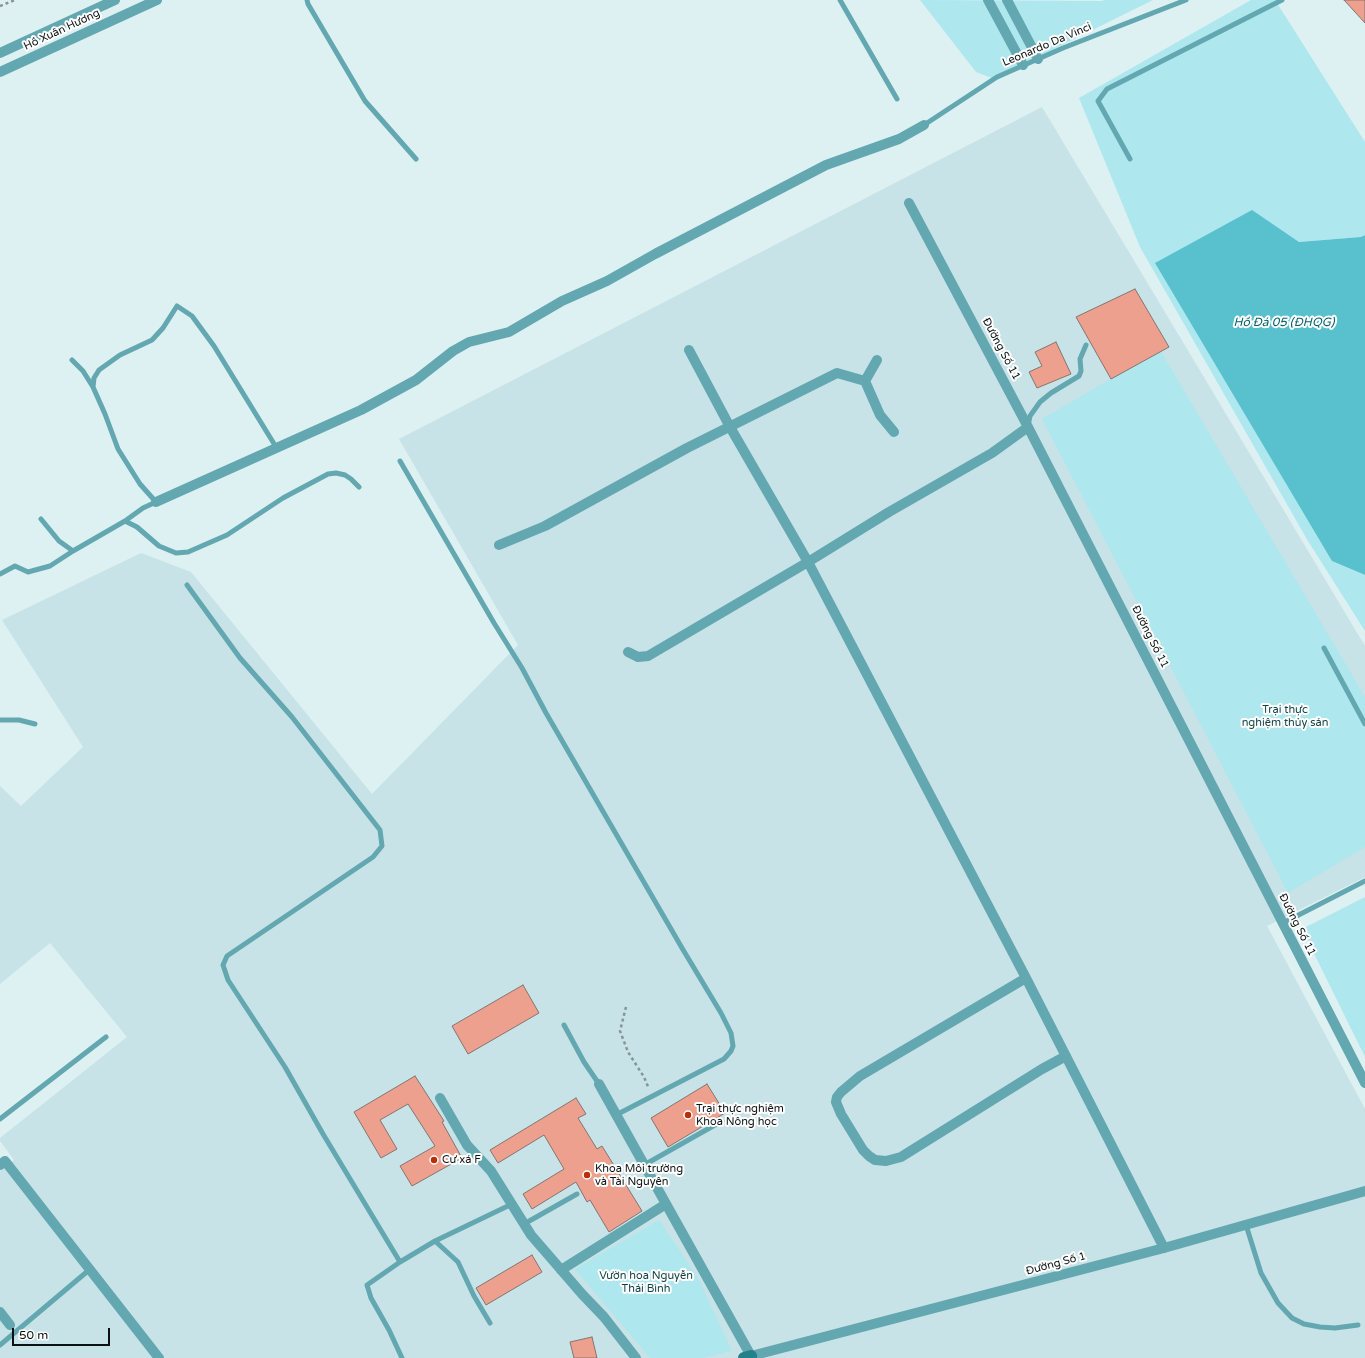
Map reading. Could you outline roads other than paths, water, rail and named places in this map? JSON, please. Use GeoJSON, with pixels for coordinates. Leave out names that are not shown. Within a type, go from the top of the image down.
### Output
{"type":"FeatureCollection","features":[{"type":"Feature","properties":{"kind":"street","name":"Hồ Xuân Hương"},"geometry":{"type":"LineString","coordinates":[[0,53],[114,0]]}},
{"type":"Feature","properties":{"kind":"street","name":"Hồ Xuân Hương"},"geometry":{"type":"LineString","coordinates":[[0,72],[156,0]]}},
{"type":"Feature","properties":{"kind":"street"},"geometry":{"type":"LineString","coordinates":[[988,0],[1023,65]]}},
{"type":"Feature","properties":{"kind":"street"},"geometry":{"type":"LineString","coordinates":[[1007,0],[1038,59]]}},
{"type":"Feature","properties":{"kind":"street"},"geometry":{"type":"LineString","coordinates":[[156,502],[361,410],[416,380],[453,351],[469,342],[509,332],[562,301],[607,281],[655,254],[826,165],[899,140],[924,125]]}},
{"type":"Feature","properties":{"kind":"street","name":"Đường Số 11"},"geometry":{"type":"LineString","coordinates":[[909,203],[1028,427],[1365,1083]]}},
{"type":"Feature","properties":{"kind":"street"},"geometry":{"type":"LineString","coordinates":[[689,350],[730,427],[808,562],[1026,978],[1164,1248]]}},
{"type":"Feature","properties":{"kind":"street"},"geometry":{"type":"LineString","coordinates":[[865,381],[877,360]]}},
{"type":"Feature","properties":{"kind":"street"},"geometry":{"type":"LineString","coordinates":[[499,545],[545,526],[687,448],[837,373],[865,381]]}},
{"type":"Feature","properties":{"kind":"street"},"geometry":{"type":"LineString","coordinates":[[865,381],[880,415],[894,432]]}},
{"type":"Feature","properties":{"kind":"street"},"geometry":{"type":"LineString","coordinates":[[628,652],[638,656],[648,656],[808,562],[888,512],[992,453],[1028,427]]}},
{"type":"Feature","properties":{"kind":"street"},"geometry":{"type":"LineString","coordinates":[[1026,978],[860,1076],[836,1097],[836,1102],[841,1114],[863,1150],[875,1160],[886,1161],[901,1157],[1042,1069],[1066,1056]]}},
{"type":"Feature","properties":{"kind":"street"},"geometry":{"type":"LineString","coordinates":[[599,1084],[666,1204],[748,1357]]}},
{"type":"Feature","properties":{"kind":"street"},"geometry":{"type":"LineString","coordinates":[[440,1098],[467,1145],[491,1171],[524,1224],[561,1270],[604,1317],[636,1358]]}},
{"type":"Feature","properties":{"kind":"street"},"geometry":{"type":"LineString","coordinates":[[2,1160],[159,1358]]}},
{"type":"Feature","properties":{"kind":"street","name":"Đường Số 1"},"geometry":{"type":"LineString","coordinates":[[748,1357],[1164,1248],[1365,1191]]}},
{"type":"Feature","properties":{"kind":"street"},"geometry":{"type":"LineString","coordinates":[[561,1270],[666,1204]]}},
{"type":"Feature","properties":{"kind":"street"},"geometry":{"type":"LineString","coordinates":[[0,1312],[10,1325]]}},
{"type":"Feature","properties":{"kind":"lane"},"geometry":{"type":"LineString","coordinates":[[307,0],[365,101],[416,159]]}},
{"type":"Feature","properties":{"kind":"lane"},"geometry":{"type":"LineString","coordinates":[[840,0],[897,99]]}},
{"type":"Feature","properties":{"kind":"lane","name":"Leonardo Da Vinci"},"geometry":{"type":"LineString","coordinates":[[924,125],[997,77],[1023,65],[1186,0]]}},
{"type":"Feature","properties":{"kind":"lane"},"geometry":{"type":"LineString","coordinates":[[1130,159],[1098,101],[1107,89],[1282,0]]}},
{"type":"Feature","properties":{"kind":"lane"},"geometry":{"type":"LineString","coordinates":[[93,387],[94,378],[98,370],[120,355],[152,340],[163,328],[177,306],[192,316],[214,346],[276,447]]}},
{"type":"Feature","properties":{"kind":"lane"},"geometry":{"type":"LineString","coordinates":[[1028,427],[1030,416],[1040,402],[1050,393],[1079,376],[1081,371],[1080,359],[1086,345]]}},
{"type":"Feature","properties":{"kind":"lane"},"geometry":{"type":"LineString","coordinates":[[0,574],[15,566],[28,572],[50,566],[125,521],[143,508],[156,502],[140,484],[118,449],[93,387],[83,371],[72,360]]}},
{"type":"Feature","properties":{"kind":"lane"},"geometry":{"type":"LineString","coordinates":[[400,461],[494,623],[522,668],[550,720],[721,1013],[731,1033],[733,1046],[728,1055],[714,1064],[616,1115]]}},
{"type":"Feature","properties":{"kind":"lane"},"geometry":{"type":"LineString","coordinates":[[125,521],[137,527],[159,546],[176,554],[188,552],[227,535],[283,498],[328,474],[336,473],[345,475],[359,488]]}},
{"type":"Feature","properties":{"kind":"lane"},"geometry":{"type":"LineString","coordinates":[[41,519],[59,541],[73,551]]}},
{"type":"Feature","properties":{"kind":"lane"},"geometry":{"type":"LineString","coordinates":[[187,585],[240,658],[292,717],[380,830],[382,846],[373,857],[227,956],[222,965],[228,980],[285,1067],[323,1134],[400,1262]]}},
{"type":"Feature","properties":{"kind":"lane"},"geometry":{"type":"LineString","coordinates":[[1324,648],[1365,724]]}},
{"type":"Feature","properties":{"kind":"lane"},"geometry":{"type":"LineString","coordinates":[[0,720],[19,720],[35,724]]}},
{"type":"Feature","properties":{"kind":"lane"},"geometry":{"type":"LineString","coordinates":[[1283,923],[1365,882]]}},
{"type":"Feature","properties":{"kind":"lane"},"geometry":{"type":"LineString","coordinates":[[564,1025],[584,1062],[599,1084]]}},
{"type":"Feature","properties":{"kind":"lane"},"geometry":{"type":"LineString","coordinates":[[0,1119],[106,1037]]}},
{"type":"Feature","properties":{"kind":"lane"},"geometry":{"type":"LineString","coordinates":[[644,1165],[722,1121]]}},
{"type":"Feature","properties":{"kind":"lane"},"geometry":{"type":"LineString","coordinates":[[524,1224],[577,1194]]}},
{"type":"Feature","properties":{"kind":"lane"},"geometry":{"type":"LineString","coordinates":[[402,1358],[389,1330],[371,1298],[366,1285],[435,1241],[512,1204]]}},
{"type":"Feature","properties":{"kind":"lane"},"geometry":{"type":"LineString","coordinates":[[1246,1225],[1261,1273],[1278,1303],[1292,1318],[1304,1324],[1320,1327],[1335,1328],[1358,1325]]}},
{"type":"Feature","properties":{"kind":"lane"},"geometry":{"type":"LineString","coordinates":[[435,1241],[458,1262],[474,1296],[490,1323]]}},
{"type":"Feature","properties":{"kind":"lane"},"geometry":{"type":"LineString","coordinates":[[0,1345],[89,1270]]}},
{"type":"Feature","properties":{"kind":"water","name":"Hồ Đá 05 (ĐHQG)"},"geometry":{"type":"Polygon","coordinates":[[[1252,210],[1299,242],[1361,237],[1365,235],[1365,575],[1332,561],[1155,263],[1252,210]]]}},
{"type":"Feature","properties":{"kind":"place","name":"Trại thực nghiệm Khoa Nông học"},"geometry":{"type":"Point","coordinates":[688,1115]}},
{"type":"Feature","properties":{"kind":"place","name":"Cư xá F"},"geometry":{"type":"Point","coordinates":[434,1160]}},
{"type":"Feature","properties":{"kind":"place","name":"Khoa Môi trường và Tài Nguyên"},"geometry":{"type":"Point","coordinates":[587,1175]}},
{"type":"Feature","properties":{"kind":"park label","name":"Trại thực nghiệm thủy sản"},"geometry":{"type":"Point","coordinates":[1285,716]}},
{"type":"Feature","properties":{"kind":"park label","name":"Vườn hoa Nguyễn Thái Bình"},"geometry":{"type":"Point","coordinates":[646,1282]}}]}
